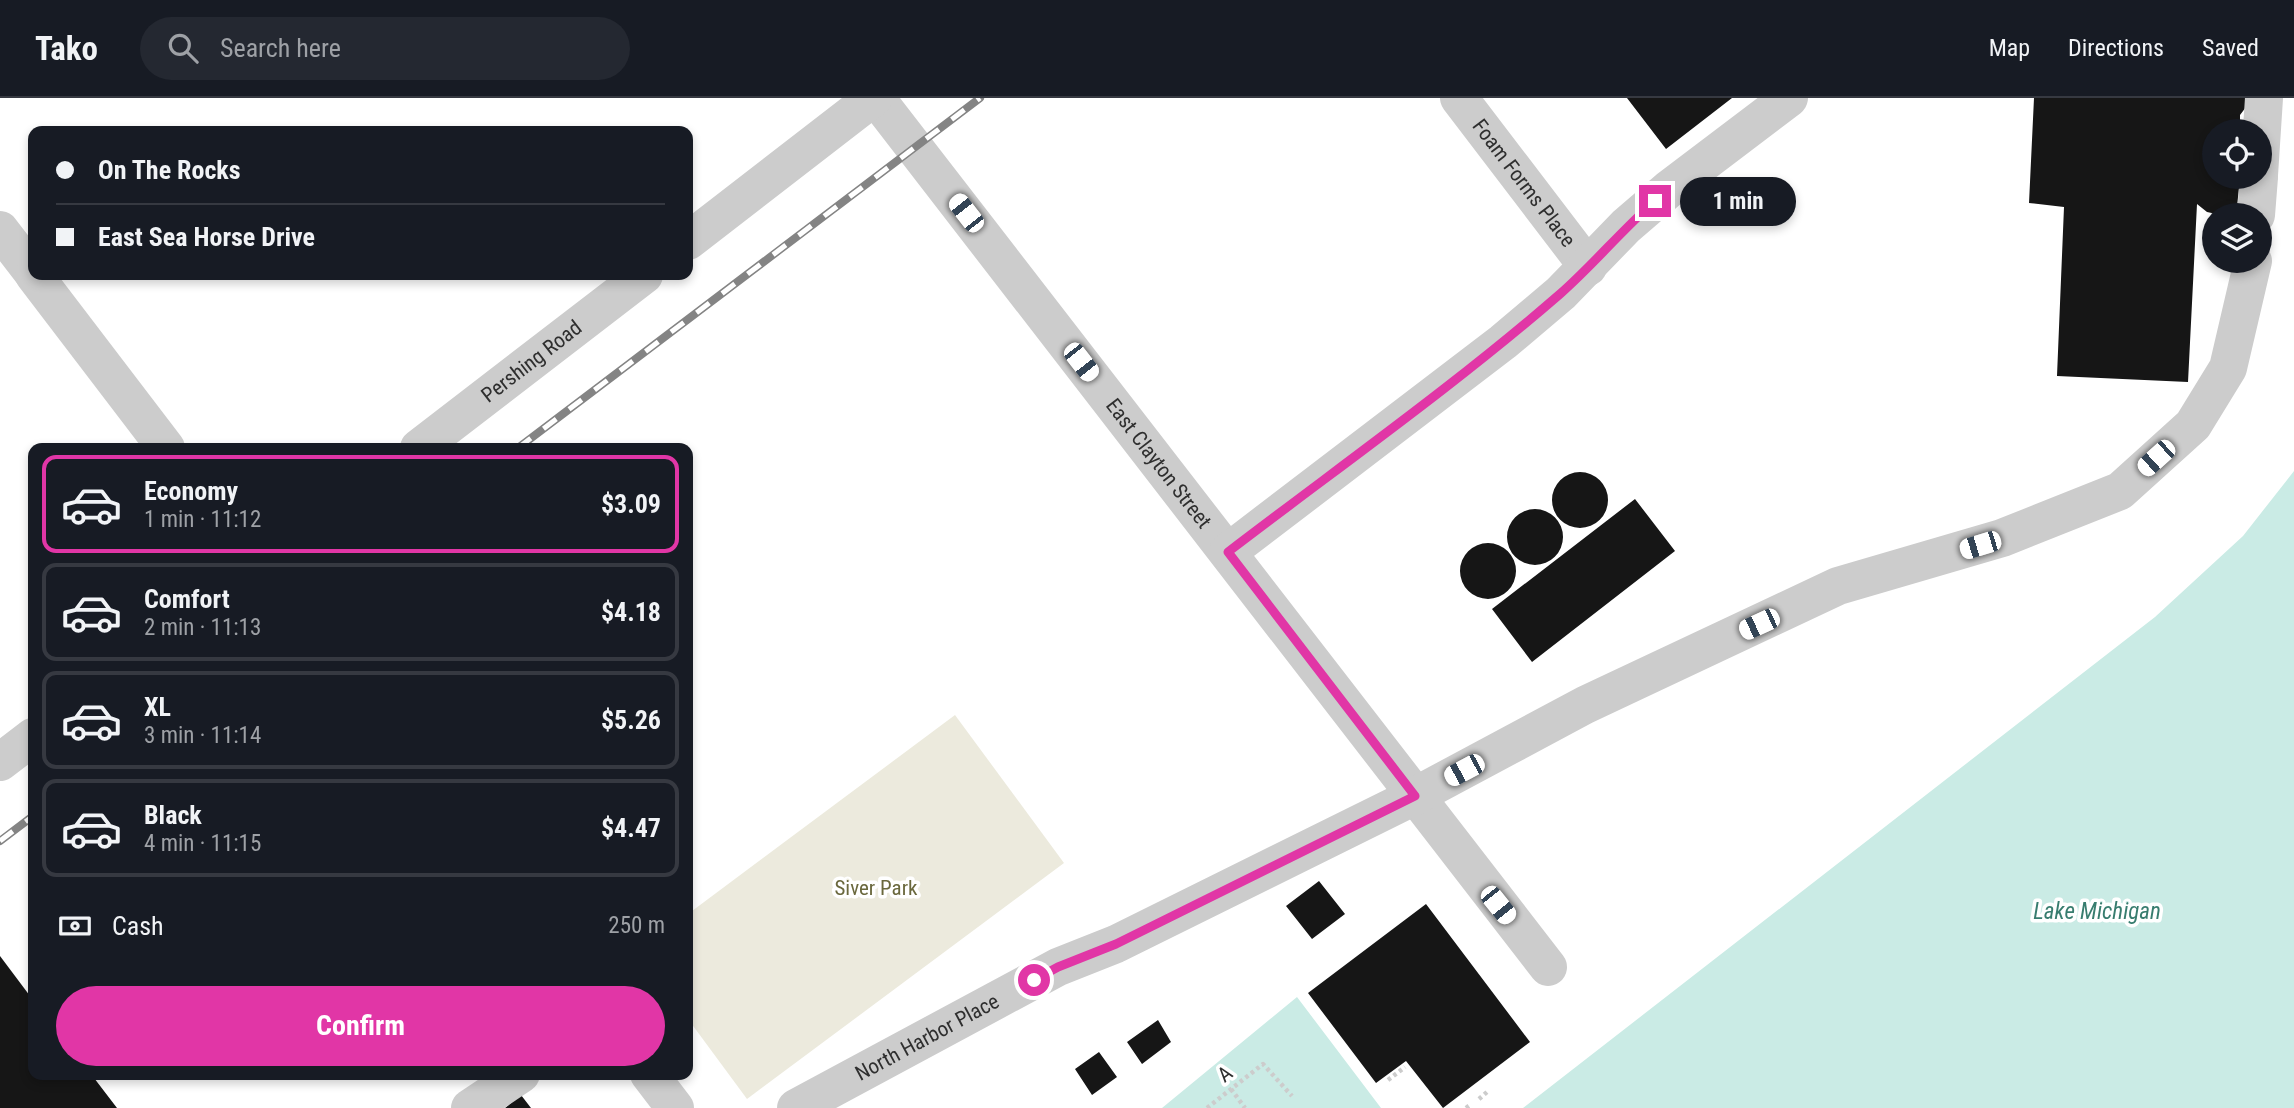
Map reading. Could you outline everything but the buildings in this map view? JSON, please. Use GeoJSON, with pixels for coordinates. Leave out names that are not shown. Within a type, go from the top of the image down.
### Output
{"type":"FeatureCollection","features":[{"type":"Feature","properties":{"kind":"street"},"geometry":{"type":"LineString","coordinates":[[693,237],[874,98]]}},
{"type":"Feature","properties":{"kind":"street","name":"East Clayton Street"},"geometry":{"type":"LineString","coordinates":[[874,98],[1548,967]]}},
{"type":"Feature","properties":{"kind":"street","name":"Foam Forms Place"},"geometry":{"type":"LineString","coordinates":[[1459,98],[1588,267]]}},
{"type":"Feature","properties":{"kind":"street"},"geometry":{"type":"LineString","coordinates":[[1228,552],[1503,342],[1562,293],[1626,226],[1669,189],[1788,98]]}},
{"type":"Feature","properties":{"kind":"street"},"geometry":{"type":"LineString","coordinates":[[2263,119],[2264,98]]}},
{"type":"Feature","properties":{"kind":"street"},"geometry":{"type":"LineString","coordinates":[[0,230],[28,266]]}},
{"type":"Feature","properties":{"kind":"street","name":"North Harbor Place"},"geometry":{"type":"LineString","coordinates":[[796,1108],[1058,967],[1116,944],[1415,796],[1585,705],[1838,586],[2002,538],[2120,491],[2193,425],[2228,368],[2250,273]]}},
{"type":"Feature","properties":{"kind":"street"},"geometry":{"type":"LineString","coordinates":[[39,280],[162,443]]}},
{"type":"Feature","properties":{"kind":"street","name":"Pershing Road"},"geometry":{"type":"LineString","coordinates":[[426,443],[637,280]]}},
{"type":"Feature","properties":{"kind":"street"},"geometry":{"type":"LineString","coordinates":[[0,762],[28,741]]}},
{"type":"Feature","properties":{"kind":"street"},"geometry":{"type":"LineString","coordinates":[[470,1108],[512,1080]]}},
{"type":"Feature","properties":{"kind":"street"},"geometry":{"type":"LineString","coordinates":[[654,1080],[675,1108]]}},
{"type":"Feature","properties":{"kind":"path","name":"A"},"geometry":{"type":"LineString","coordinates":[[1207,1108],[1263,1064],[1292,1096]]}},
{"type":"Feature","properties":{"kind":"path"},"geometry":{"type":"LineString","coordinates":[[1388,1080],[1405,1067]]}},
{"type":"Feature","properties":{"kind":"path"},"geometry":{"type":"LineString","coordinates":[[1231,1090],[1245,1108]]}},
{"type":"Feature","properties":{"kind":"path"},"geometry":{"type":"LineString","coordinates":[[1479,1099],[1488,1093]]}},
{"type":"Feature","properties":{"kind":"green space","name":"Siver Park"},"geometry":{"type":"Polygon","coordinates":[[[955,715],[1064,863],[747,1099],[693,1026],[693,910],[955,715]]]}},
{"type":"Feature","properties":{"kind":"water","name":"Lake Michigan"},"geometry":{"type":"Polygon","coordinates":[[[2294,471],[2294,1108],[1523,1108],[2155,617],[2243,536],[2294,471]]]}},
{"type":"Feature","properties":{"kind":"water"},"geometry":{"type":"Polygon","coordinates":[[[1297,997],[1381,1108],[1162,1108],[1297,997]]]}},
{"type":"Feature","properties":{"kind":"railway"},"geometry":{"type":"LineString","coordinates":[[525,443],[980,98]]}},
{"type":"Feature","properties":{"kind":"railway"},"geometry":{"type":"LineString","coordinates":[[0,841],[28,820]]}},
{"type":"Feature","properties":{"kind":"route"},"geometry":{"type":"LineString","coordinates":[[1034,980],[1058,967],[1116,944],[1415,796],[1228,552],[1503,342],[1562,293],[1626,226],[1655,201]]}}]}
